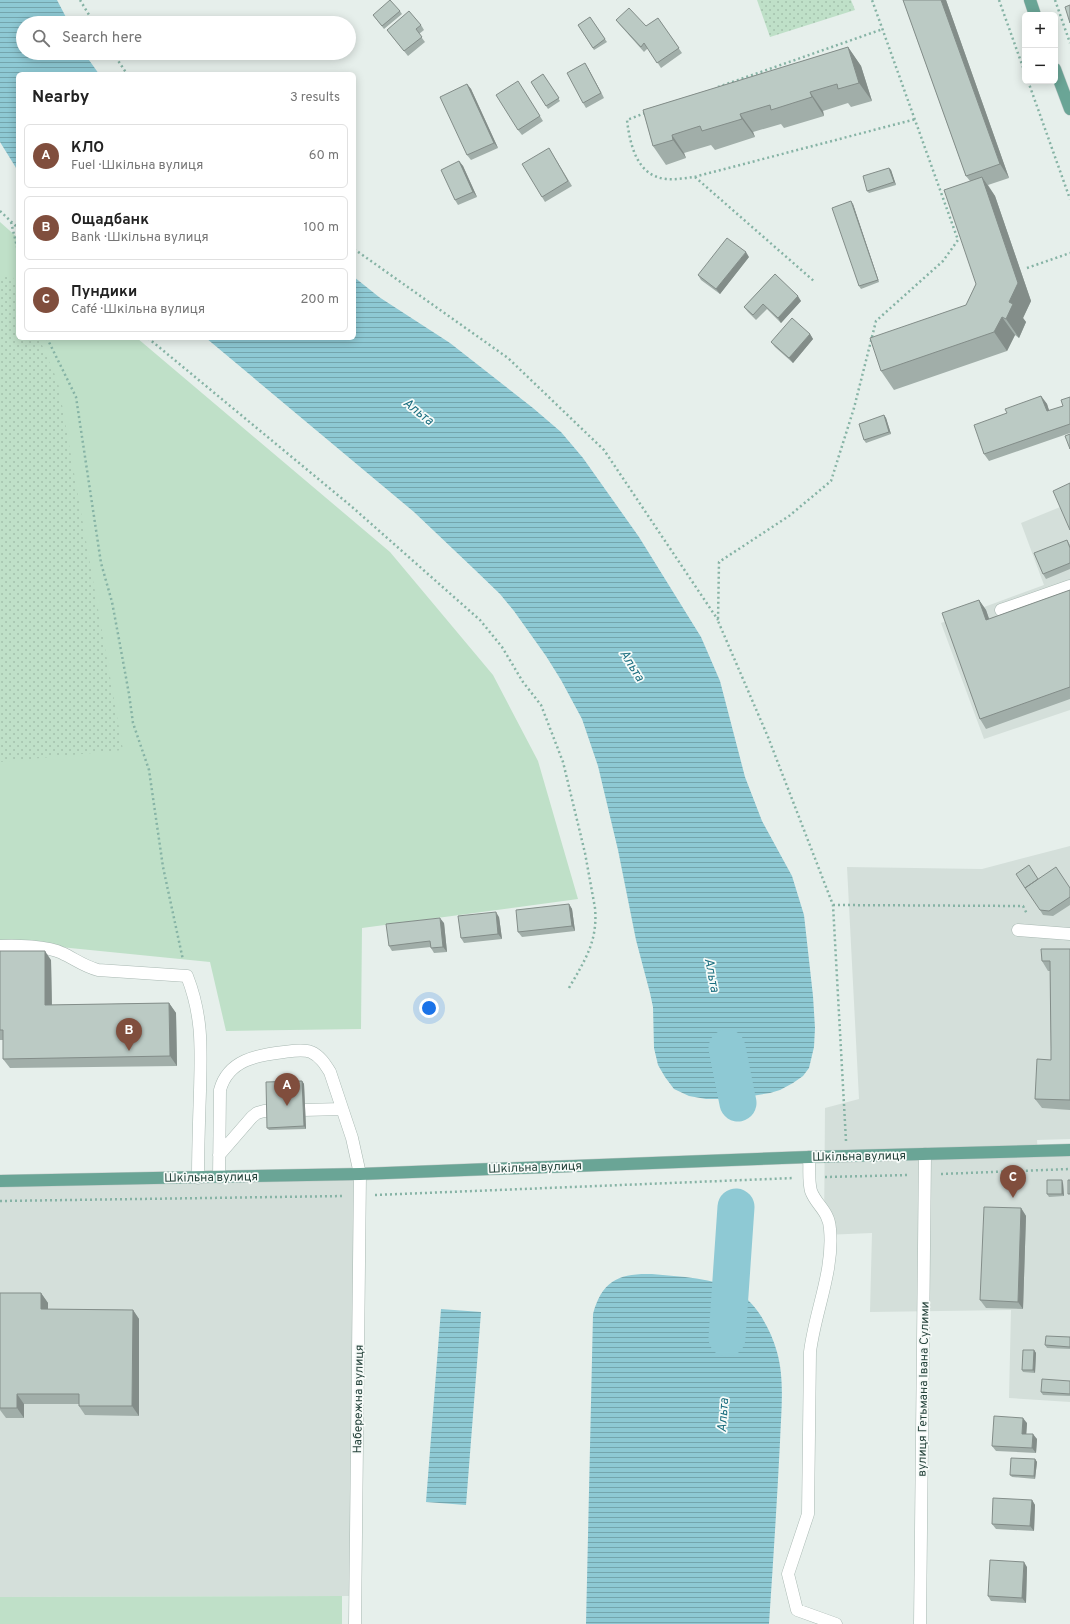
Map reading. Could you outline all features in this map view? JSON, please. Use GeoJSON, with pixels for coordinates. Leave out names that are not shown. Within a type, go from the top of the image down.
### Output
{"type":"FeatureCollection","features":[{"type":"Feature","properties":{"kind":"main road"},"geometry":{"type":"LineString","coordinates":[[1030,0],[1034,12]]}},
{"type":"Feature","properties":{"kind":"main road"},"geometry":{"type":"LineString","coordinates":[[1058,76],[1070,109]]}},
{"type":"Feature","properties":{"kind":"main road","name":"Шкільна вулиця"},"geometry":{"type":"LineString","coordinates":[[0,1181],[360,1174],[809,1157],[1070,1150]]}},
{"type":"Feature","properties":{"kind":"street"},"geometry":{"type":"LineString","coordinates":[[1001,610],[1070,586]]}},
{"type":"Feature","properties":{"kind":"street"},"geometry":{"type":"LineString","coordinates":[[1018,930],[1070,934]]}},
{"type":"Feature","properties":{"kind":"street"},"geometry":{"type":"LineString","coordinates":[[0,946],[51,949],[60,952],[85,966],[98,970],[188,976],[195,996],[199,1018],[201,1047],[198,1178]]}},
{"type":"Feature","properties":{"kind":"street","name":"Набережна вулиця"},"geometry":{"type":"LineString","coordinates":[[219,1177],[219,1105],[222,1083],[228,1073],[237,1065],[248,1059],[263,1055],[300,1050],[311,1052],[325,1063],[330,1072],[358,1157],[360,1174],[361,1196],[355,1624]]}},
{"type":"Feature","properties":{"kind":"street"},"geometry":{"type":"LineString","coordinates":[[219,1155],[257,1113],[264,1111],[342,1109]]}},
{"type":"Feature","properties":{"kind":"street","name":"вулиця Гетьмана Івана Сулими"},"geometry":{"type":"LineString","coordinates":[[920,1624],[925,1154]]}},
{"type":"Feature","properties":{"kind":"street"},"geometry":{"type":"LineString","coordinates":[[809,1157],[812,1192],[825,1210],[828,1219],[830,1228],[830,1248],[826,1284],[812,1335],[810,1352],[808,1514],[788,1574],[797,1610],[836,1624]]}},
{"type":"Feature","properties":{"kind":"path"},"geometry":{"type":"LineString","coordinates":[[80,0],[90,16]]}},
{"type":"Feature","properties":{"kind":"path"},"geometry":{"type":"LineString","coordinates":[[718,621],[719,562],[789,516],[831,481],[854,408],[876,321],[944,261],[958,240],[916,119],[872,0]]}},
{"type":"Feature","properties":{"kind":"path"},"geometry":{"type":"LineString","coordinates":[[999,0],[1022,65]]}},
{"type":"Feature","properties":{"kind":"path"},"geometry":{"type":"LineString","coordinates":[[1055,0],[1070,43]]}},
{"type":"Feature","properties":{"kind":"path"},"geometry":{"type":"LineString","coordinates":[[715,88],[883,29]]}},
{"type":"Feature","properties":{"kind":"path"},"geometry":{"type":"LineString","coordinates":[[118,60],[127,72]]}},
{"type":"Feature","properties":{"kind":"path"},"geometry":{"type":"LineString","coordinates":[[1029,84],[1070,199]]}},
{"type":"Feature","properties":{"kind":"path"},"geometry":{"type":"LineString","coordinates":[[649,112],[627,120],[628,133],[634,153],[642,168],[655,177],[667,180],[694,177],[916,119]]}},
{"type":"Feature","properties":{"kind":"path"},"geometry":{"type":"LineString","coordinates":[[694,177],[815,282]]}},
{"type":"Feature","properties":{"kind":"path"},"geometry":{"type":"LineString","coordinates":[[0,211],[16,226]]}},
{"type":"Feature","properties":{"kind":"path"},"geometry":{"type":"LineString","coordinates":[[11,222],[16,243]]}},
{"type":"Feature","properties":{"kind":"path"},"geometry":{"type":"LineString","coordinates":[[356,249],[508,358],[604,450],[718,621],[768,737],[833,905],[846,1156]]}},
{"type":"Feature","properties":{"kind":"path"},"geometry":{"type":"LineString","coordinates":[[1027,268],[1070,253]]}},
{"type":"Feature","properties":{"kind":"path"},"geometry":{"type":"LineString","coordinates":[[48,340],[76,397],[101,563],[112,602],[133,723],[149,770],[163,867],[179,946],[188,976]]}},
{"type":"Feature","properties":{"kind":"path"},"geometry":{"type":"LineString","coordinates":[[150,340],[351,506],[480,620],[502,647],[523,682],[541,705],[563,762],[595,908],[596,921],[592,945],[569,988]]}},
{"type":"Feature","properties":{"kind":"path"},"geometry":{"type":"LineString","coordinates":[[833,905],[1023,906],[1034,931]]}},
{"type":"Feature","properties":{"kind":"path"},"geometry":{"type":"LineString","coordinates":[[0,1201],[361,1196],[810,1177],[1070,1169]]}},
{"type":"Feature","properties":{"kind":"shaded area"},"geometry":{"type":"Polygon","coordinates":[[[1070,503],[1070,710],[984,739],[941,623],[1044,585],[1021,523],[1070,503]]]}},
{"type":"Feature","properties":{"kind":"shaded area"},"geometry":{"type":"Polygon","coordinates":[[[1070,846],[1070,1139],[1037,1140],[1038,1155],[1070,1155],[1070,1402],[1009,1398],[1011,1310],[870,1312],[872,1233],[824,1235],[825,1108],[859,1099],[847,867],[982,869],[1070,846]]]}},
{"type":"Feature","properties":{"kind":"shaded area"},"geometry":{"type":"Polygon","coordinates":[[[360,1174],[355,1596],[0,1597],[0,1181],[360,1174]]]}},
{"type":"Feature","properties":{"kind":"green space"},"geometry":{"type":"Polygon","coordinates":[[[757,0],[851,0],[855,10],[770,37],[757,0]]]}},
{"type":"Feature","properties":{"kind":"green space"},"geometry":{"type":"Polygon","coordinates":[[[0,222],[16,236],[16,340],[139,340],[390,552],[493,675],[538,761],[578,899],[362,928],[361,1029],[226,1031],[210,962],[0,941],[0,222]]]}},
{"type":"Feature","properties":{"kind":"green space"},"geometry":{"type":"Polygon","coordinates":[[[12,275],[16,285],[16,340],[40,340],[58,382],[123,750],[0,762],[0,278],[12,275]]]}},
{"type":"Feature","properties":{"kind":"green space"},"geometry":{"type":"Polygon","coordinates":[[[342,1596],[342,1624],[0,1624],[0,1597],[342,1596]]]}},
{"type":"Feature","properties":{"kind":"water"},"geometry":{"type":"Polygon","coordinates":[[[0,0],[57,0],[65,16],[16,16],[16,60],[89,60],[98,72],[16,72],[16,168],[0,142],[0,0]]]}},
{"type":"Feature","properties":{"kind":"water"},"geometry":{"type":"Polygon","coordinates":[[[356,279],[379,297],[450,343],[533,408],[561,432],[583,458],[639,537],[701,637],[720,681],[745,777],[762,821],[792,876],[804,915],[815,1028],[814,1047],[809,1068],[803,1076],[793,1083],[780,1090],[770,1093],[734,1099],[706,1099],[689,1096],[674,1089],[665,1077],[658,1065],[654,1048],[653,1007],[636,940],[618,850],[598,766],[582,719],[546,656],[514,611],[500,594],[414,512],[208,340],[356,340],[356,279]]]}},
{"type":"Feature","properties":{"kind":"water"},"geometry":{"type":"Polygon","coordinates":[[[652,1274],[685,1277],[718,1283],[738,1292],[757,1310],[771,1335],[777,1352],[781,1374],[782,1397],[778,1488],[769,1624],[586,1624],[593,1314],[602,1293],[607,1286],[614,1281],[631,1275],[652,1274]]]}},
{"type":"Feature","properties":{"kind":"water"},"geometry":{"type":"Polygon","coordinates":[[[441,1309],[481,1312],[466,1505],[426,1502],[441,1309]]]}},
{"type":"Feature","properties":{"kind":"building"},"geometry":{"type":"Polygon","coordinates":[[[390,0],[400,11],[382,26],[373,15],[390,0]]]}},
{"type":"Feature","properties":{"kind":"building"},"geometry":{"type":"Polygon","coordinates":[[[903,0],[941,0],[1000,164],[966,176],[903,0]]]}},
{"type":"Feature","properties":{"kind":"building"},"geometry":{"type":"Polygon","coordinates":[[[1070,5],[1070,23],[1065,7],[1070,5]]]}},
{"type":"Feature","properties":{"kind":"building"},"geometry":{"type":"Polygon","coordinates":[[[629,8],[646,26],[658,18],[679,48],[657,63],[644,43],[641,47],[616,20],[629,8]]]}},
{"type":"Feature","properties":{"kind":"building"},"geometry":{"type":"Polygon","coordinates":[[[409,11],[421,25],[416,29],[422,37],[404,51],[387,30],[409,11]]]}},
{"type":"Feature","properties":{"kind":"building"},"geometry":{"type":"Polygon","coordinates":[[[590,17],[605,39],[593,48],[578,25],[590,17]]]}},
{"type":"Feature","properties":{"kind":"building"},"geometry":{"type":"Polygon","coordinates":[[[848,47],[859,83],[838,89],[837,84],[810,92],[812,97],[771,110],[770,105],[740,114],[742,119],[702,131],[700,126],[672,135],[673,140],[653,146],[643,110],[848,47]]]}},
{"type":"Feature","properties":{"kind":"building"},"geometry":{"type":"Polygon","coordinates":[[[585,63],[601,93],[583,103],[567,73],[585,63]]]}},
{"type":"Feature","properties":{"kind":"building"},"geometry":{"type":"Polygon","coordinates":[[[543,74],[559,98],[546,106],[531,82],[543,74]]]}},
{"type":"Feature","properties":{"kind":"building"},"geometry":{"type":"Polygon","coordinates":[[[518,81],[540,116],[518,130],[496,95],[518,81]]]}},
{"type":"Feature","properties":{"kind":"building"},"geometry":{"type":"Polygon","coordinates":[[[467,84],[494,143],[467,155],[440,97],[467,84]]]}},
{"type":"Feature","properties":{"kind":"building"},"geometry":{"type":"Polygon","coordinates":[[[549,148],[568,181],[542,197],[522,164],[549,148]]]}},
{"type":"Feature","properties":{"kind":"building"},"geometry":{"type":"Polygon","coordinates":[[[459,161],[473,192],[455,200],[441,170],[459,161]]]}},
{"type":"Feature","properties":{"kind":"building"},"geometry":{"type":"Polygon","coordinates":[[[889,168],[894,182],[867,191],[863,176],[889,168]]]}},
{"type":"Feature","properties":{"kind":"building"},"geometry":{"type":"Polygon","coordinates":[[[982,177],[1018,283],[1009,302],[1013,304],[1006,319],[1002,317],[994,332],[881,371],[870,338],[966,305],[976,284],[944,190],[982,177]]]}},
{"type":"Feature","properties":{"kind":"building"},"geometry":{"type":"Polygon","coordinates":[[[851,201],[878,280],[859,286],[832,208],[851,201]]]}},
{"type":"Feature","properties":{"kind":"building"},"geometry":{"type":"Polygon","coordinates":[[[727,238],[746,252],[716,289],[698,275],[727,238]]]}},
{"type":"Feature","properties":{"kind":"building"},"geometry":{"type":"Polygon","coordinates":[[[775,274],[798,296],[778,318],[763,304],[753,315],[744,307],[775,274]]]}},
{"type":"Feature","properties":{"kind":"building"},"geometry":{"type":"Polygon","coordinates":[[[792,318],[810,334],[789,358],[771,342],[792,318]]]}},
{"type":"Feature","properties":{"kind":"building"},"geometry":{"type":"Polygon","coordinates":[[[1041,396],[1047,411],[1063,406],[1061,400],[1070,397],[1070,424],[984,454],[974,425],[1007,413],[1005,409],[1041,396]]]}},
{"type":"Feature","properties":{"kind":"building"},"geometry":{"type":"Polygon","coordinates":[[[884,415],[889,432],[864,440],[859,424],[884,415]]]}},
{"type":"Feature","properties":{"kind":"building"},"geometry":{"type":"Polygon","coordinates":[[[1070,434],[1070,449],[1065,436],[1070,434]]]}},
{"type":"Feature","properties":{"kind":"building"},"geometry":{"type":"Polygon","coordinates":[[[1070,483],[1070,530],[1053,491],[1070,483]]]}},
{"type":"Feature","properties":{"kind":"building"},"geometry":{"type":"Polygon","coordinates":[[[1067,540],[1070,548],[1070,563],[1043,574],[1034,553],[1067,540]]]}},
{"type":"Feature","properties":{"kind":"building"},"geometry":{"type":"Polygon","coordinates":[[[1070,590],[1070,687],[980,719],[942,613],[979,600],[986,620],[1070,590]]]}},
{"type":"Feature","properties":{"kind":"building"},"geometry":{"type":"Polygon","coordinates":[[[1029,865],[1038,879],[1025,888],[1016,874],[1029,865]]]}},
{"type":"Feature","properties":{"kind":"building"},"geometry":{"type":"Polygon","coordinates":[[[1056,867],[1070,888],[1070,897],[1049,911],[1040,910],[1025,888],[1056,867]]]}},
{"type":"Feature","properties":{"kind":"building"},"geometry":{"type":"Polygon","coordinates":[[[569,904],[572,926],[518,932],[516,910],[569,904]]]}},
{"type":"Feature","properties":{"kind":"building"},"geometry":{"type":"Polygon","coordinates":[[[496,912],[498,934],[461,938],[458,916],[496,912]]]}},
{"type":"Feature","properties":{"kind":"building"},"geometry":{"type":"Polygon","coordinates":[[[440,918],[443,947],[431,948],[430,941],[389,946],[386,924],[440,918]]]}},
{"type":"Feature","properties":{"kind":"building"},"geometry":{"type":"Polygon","coordinates":[[[1041,949],[1070,949],[1070,1100],[1035,1099],[1037,1059],[1051,1060],[1050,961],[1042,961],[1041,949]]]}},
{"type":"Feature","properties":{"kind":"building"},"geometry":{"type":"Polygon","coordinates":[[[0,951],[45,951],[45,1005],[169,1003],[170,1056],[3,1059],[3,1030],[0,1030],[0,951]]]}},
{"type":"Feature","properties":{"kind":"building"},"geometry":{"type":"Polygon","coordinates":[[[302,1081],[304,1126],[267,1128],[266,1082],[302,1081]]]}},
{"type":"Feature","properties":{"kind":"building"},"geometry":{"type":"Polygon","coordinates":[[[1047,1180],[1062,1180],[1062,1194],[1047,1194],[1047,1180]]]}},
{"type":"Feature","properties":{"kind":"building"},"geometry":{"type":"Polygon","coordinates":[[[1068,1180],[1070,1180],[1070,1194],[1068,1194],[1068,1180]]]}},
{"type":"Feature","properties":{"kind":"building"},"geometry":{"type":"Polygon","coordinates":[[[984,1207],[1021,1208],[1018,1302],[980,1300],[984,1207]]]}},
{"type":"Feature","properties":{"kind":"building"},"geometry":{"type":"Polygon","coordinates":[[[0,1293],[41,1293],[41,1309],[133,1310],[132,1406],[79,1406],[79,1394],[17,1394],[17,1408],[0,1408],[0,1293]]]}},
{"type":"Feature","properties":{"kind":"building"},"geometry":{"type":"Polygon","coordinates":[[[1046,1336],[1070,1337],[1070,1347],[1045,1345],[1046,1336]]]}},
{"type":"Feature","properties":{"kind":"building"},"geometry":{"type":"Polygon","coordinates":[[[1023,1350],[1034,1350],[1033,1370],[1022,1370],[1023,1350]]]}},
{"type":"Feature","properties":{"kind":"building"},"geometry":{"type":"Polygon","coordinates":[[[1042,1379],[1070,1381],[1070,1394],[1041,1392],[1042,1379]]]}},
{"type":"Feature","properties":{"kind":"building"},"geometry":{"type":"Polygon","coordinates":[[[994,1416],[1023,1418],[1022,1434],[1033,1434],[1032,1448],[992,1446],[994,1416]]]}},
{"type":"Feature","properties":{"kind":"building"},"geometry":{"type":"Polygon","coordinates":[[[1011,1458],[1035,1459],[1034,1476],[1010,1475],[1011,1458]]]}},
{"type":"Feature","properties":{"kind":"building"},"geometry":{"type":"Polygon","coordinates":[[[993,1498],[1032,1500],[1030,1526],[992,1524],[993,1498]]]}},
{"type":"Feature","properties":{"kind":"building"},"geometry":{"type":"Polygon","coordinates":[[[990,1560],[1024,1562],[1022,1598],[988,1596],[990,1560]]]}},
{"type":"Feature","properties":{"kind":"waterway","name":"Альта"},"geometry":{"type":"LineString","coordinates":[[727,1048],[738,1103]]}},
{"type":"Feature","properties":{"kind":"waterway","name":"Альта"},"geometry":{"type":"LineString","coordinates":[[727,1338],[736,1207]]}},
{"type":"Feature","properties":{"kind":"place","name":"Ощадбанк"},"geometry":{"type":"Point","coordinates":[129,1051]}},
{"type":"Feature","properties":{"kind":"place","name":"КЛО"},"geometry":{"type":"Point","coordinates":[287,1106]}},
{"type":"Feature","properties":{"kind":"place","name":"Пундики"},"geometry":{"type":"Point","coordinates":[1013,1198]}}]}
